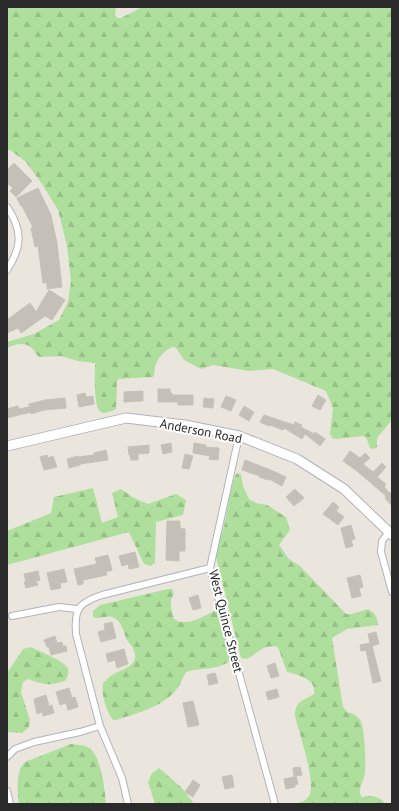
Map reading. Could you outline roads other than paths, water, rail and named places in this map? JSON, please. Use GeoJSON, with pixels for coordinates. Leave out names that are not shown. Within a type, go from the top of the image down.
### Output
{"type":"FeatureCollection","features":[{"type":"Feature","properties":{"kind":"street"},"geometry":{"type":"LineString","coordinates":[[7,207],[17,226],[19,246],[15,258],[7,270]]}},
{"type":"Feature","properties":{"kind":"street","name":"Anderson Road"},"geometry":{"type":"LineString","coordinates":[[7,446],[126,418],[185,425],[239,436],[297,459],[324,476],[344,489],[390,533]]}},
{"type":"Feature","properties":{"kind":"street","name":"West Quince Street"},"geometry":{"type":"LineString","coordinates":[[239,436],[210,568],[275,804]]}},
{"type":"Feature","properties":{"kind":"street"},"geometry":{"type":"LineString","coordinates":[[390,533],[382,541],[381,552],[392,592]]}},
{"type":"Feature","properties":{"kind":"street"},"geometry":{"type":"LineString","coordinates":[[128,804],[122,778],[100,726],[76,634],[75,619],[77,609],[92,598],[210,568]]}},
{"type":"Feature","properties":{"kind":"street"},"geometry":{"type":"LineString","coordinates":[[12,616],[59,607],[77,609]]}},
{"type":"Feature","properties":{"kind":"street"},"geometry":{"type":"LineString","coordinates":[[7,757],[15,749],[34,742],[100,726]]}},
{"type":"Feature","properties":{"kind":"street"},"geometry":{"type":"LineString","coordinates":[[7,791],[10,804]]}}]}
